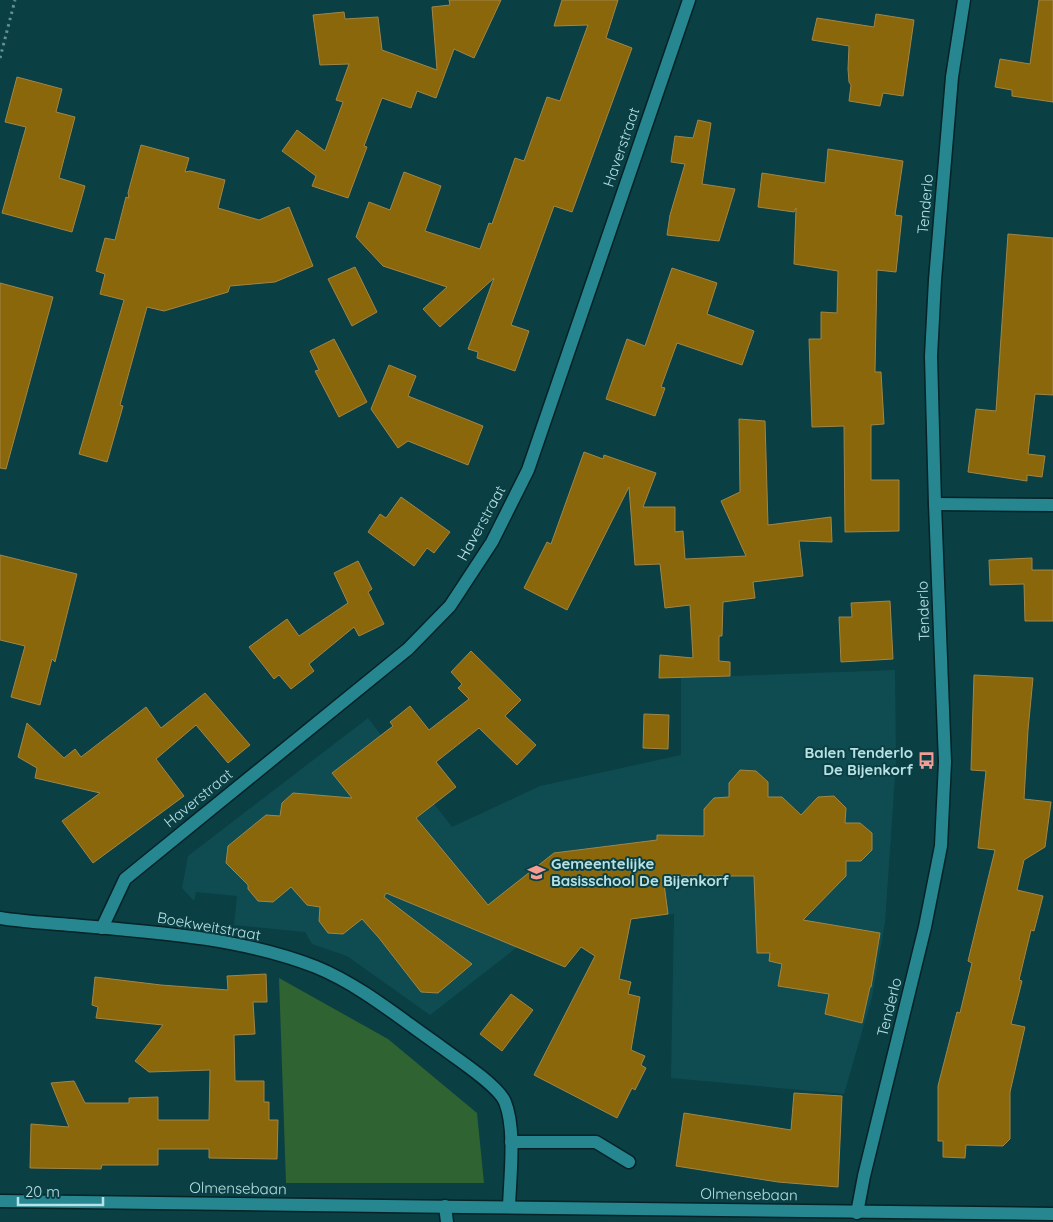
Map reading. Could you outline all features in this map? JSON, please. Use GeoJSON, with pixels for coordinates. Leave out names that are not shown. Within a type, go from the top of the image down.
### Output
{"type":"FeatureCollection","features":[{"type":"Feature","properties":{"kind":"street","name":"Haverstraat"},"geometry":{"type":"LineString","coordinates":[[102,928],[125,879],[408,649],[450,606],[492,542],[528,470],[689,0]]}},
{"type":"Feature","properties":{"kind":"street","name":"Tenderlo"},"geometry":{"type":"LineString","coordinates":[[857,1213],[864,1176],[925,927],[941,846],[945,762],[931,356],[952,77],[964,0]]}},
{"type":"Feature","properties":{"kind":"street"},"geometry":{"type":"LineString","coordinates":[[935,504],[1053,505]]}},
{"type":"Feature","properties":{"kind":"street","name":"Boekweitstraat"},"geometry":{"type":"LineString","coordinates":[[0,918],[175,935],[243,945],[316,968],[360,990],[498,1090],[505,1101],[509,1115],[511,1142],[509,1207]]}},
{"type":"Feature","properties":{"kind":"street"},"geometry":{"type":"LineString","coordinates":[[511,1142],[596,1142],[629,1162]]}},
{"type":"Feature","properties":{"kind":"street","name":"Olmensebaan"},"geometry":{"type":"LineString","coordinates":[[0,1201],[509,1207],[834,1217],[857,1213],[1053,1214]]}},
{"type":"Feature","properties":{"kind":"street"},"geometry":{"type":"LineString","coordinates":[[445,1206],[447,1222]]}},
{"type":"Feature","properties":{"kind":"path"},"geometry":{"type":"LineString","coordinates":[[0,58],[15,0]]}},
{"type":"Feature","properties":{"kind":"shaded area","name":"Gemeentelijke Basisschool De Bijenkorf"},"geometry":{"type":"Polygon","coordinates":[[[895,670],[896,762],[885,922],[872,997],[844,1094],[671,1078],[674,914],[538,931],[430,1015],[347,956],[312,944],[305,932],[234,925],[237,896],[196,892],[194,901],[182,888],[188,856],[368,718],[452,827],[540,786],[681,755],[681,678],[895,670]]]}},
{"type":"Feature","properties":{"kind":"green space"},"geometry":{"type":"Polygon","coordinates":[[[279,978],[388,1039],[477,1113],[484,1183],[286,1183],[279,978]]]}},
{"type":"Feature","properties":{"kind":"building"},"geometry":{"type":"Polygon","coordinates":[[[449,0],[501,0],[474,58],[454,49],[436,98],[417,91],[411,108],[382,98],[364,146],[367,147],[348,198],[312,186],[316,176],[282,151],[297,130],[325,151],[343,102],[336,100],[349,64],[320,65],[313,15],[344,12],[345,19],[378,17],[382,50],[437,70],[432,7],[450,5],[449,0]]]}},
{"type":"Feature","properties":{"kind":"building"},"geometry":{"type":"Polygon","coordinates":[[[562,0],[618,0],[606,38],[632,48],[572,212],[554,206],[511,325],[529,331],[515,371],[477,358],[478,352],[468,349],[494,278],[440,327],[423,309],[447,287],[383,266],[356,237],[369,202],[390,210],[404,172],[441,186],[425,231],[480,249],[489,223],[492,224],[515,158],[524,161],[547,97],[560,101],[588,25],[554,26],[562,0]]]}},
{"type":"Feature","properties":{"kind":"building"},"geometry":{"type":"Polygon","coordinates":[[[1039,0],[1053,0],[1053,102],[1012,96],[1012,90],[995,87],[1000,59],[1030,64],[1039,0]]]}},
{"type":"Feature","properties":{"kind":"building"},"geometry":{"type":"Polygon","coordinates":[[[876,14],[914,20],[903,96],[883,93],[880,106],[849,101],[851,85],[848,69],[849,46],[812,40],[817,18],[874,27],[876,14]]]}},
{"type":"Feature","properties":{"kind":"building"},"geometry":{"type":"Polygon","coordinates":[[[17,77],[62,89],[56,112],[75,117],[59,178],[85,186],[72,232],[2,213],[26,127],[5,122],[17,77]]]}},
{"type":"Feature","properties":{"kind":"building"},"geometry":{"type":"Polygon","coordinates":[[[698,120],[711,123],[702,184],[735,189],[719,241],[667,235],[670,215],[685,164],[671,162],[675,136],[693,138],[698,120]]]}},
{"type":"Feature","properties":{"kind":"building"},"geometry":{"type":"Polygon","coordinates":[[[141,145],[189,158],[185,172],[190,171],[225,180],[218,208],[259,220],[289,207],[313,266],[275,282],[230,286],[228,292],[164,311],[147,307],[120,405],[123,406],[107,462],[79,454],[124,300],[100,294],[105,274],[96,271],[105,238],[115,240],[126,197],[129,198],[128,193],[141,145]]]}},
{"type":"Feature","properties":{"kind":"building"},"geometry":{"type":"Polygon","coordinates":[[[828,149],[903,161],[895,215],[902,216],[896,272],[877,270],[875,372],[881,372],[884,424],[871,425],[871,480],[899,480],[899,531],[845,532],[844,426],[812,427],[809,339],[821,339],[821,312],[837,313],[838,271],[794,264],[796,208],[794,212],[758,207],[762,173],[825,183],[828,149]]]}},
{"type":"Feature","properties":{"kind":"building"},"geometry":{"type":"Polygon","coordinates":[[[1008,234],[1053,238],[1053,395],[1035,394],[1028,454],[1045,456],[1042,477],[1027,475],[1027,481],[968,472],[976,409],[996,411],[1008,234]]]}},
{"type":"Feature","properties":{"kind":"building"},"geometry":{"type":"Polygon","coordinates":[[[355,267],[377,312],[352,326],[328,279],[355,267]]]}},
{"type":"Feature","properties":{"kind":"building"},"geometry":{"type":"Polygon","coordinates":[[[672,268],[717,283],[707,314],[754,331],[742,365],[677,343],[661,387],[665,388],[655,416],[606,399],[627,339],[645,346],[672,268]]]}},
{"type":"Feature","properties":{"kind":"building"},"geometry":{"type":"Polygon","coordinates":[[[0,283],[53,297],[6,469],[0,468],[0,283]]]}},
{"type":"Feature","properties":{"kind":"building"},"geometry":{"type":"Polygon","coordinates":[[[334,339],[367,402],[339,417],[315,371],[319,370],[310,351],[334,339]]]}},
{"type":"Feature","properties":{"kind":"building"},"geometry":{"type":"Polygon","coordinates":[[[389,365],[416,376],[408,396],[483,426],[468,465],[408,441],[398,448],[371,409],[389,365]]]}},
{"type":"Feature","properties":{"kind":"building"},"geometry":{"type":"Polygon","coordinates":[[[739,419],[765,421],[768,525],[831,517],[832,542],[799,541],[803,576],[753,582],[755,598],[723,602],[722,636],[719,636],[719,661],[730,662],[730,676],[659,678],[660,655],[693,658],[690,605],[665,608],[660,564],[635,565],[629,487],[567,610],[524,588],[547,542],[551,544],[584,452],[603,459],[604,455],[656,473],[643,507],[675,507],[675,532],[683,531],[685,559],[746,556],[721,501],[740,492],[739,419]]]}},
{"type":"Feature","properties":{"kind":"building"},"geometry":{"type":"Polygon","coordinates":[[[401,497],[450,532],[434,553],[427,548],[414,566],[368,532],[380,514],[386,518],[401,497]]]}},
{"type":"Feature","properties":{"kind":"building"},"geometry":{"type":"Polygon","coordinates":[[[0,555],[77,574],[55,662],[52,659],[40,705],[11,697],[25,646],[0,640],[0,555]]]}},
{"type":"Feature","properties":{"kind":"building"},"geometry":{"type":"Polygon","coordinates":[[[1032,558],[1032,570],[1053,570],[1053,621],[1025,621],[1024,584],[990,585],[989,560],[1032,558]]]}},
{"type":"Feature","properties":{"kind":"building"},"geometry":{"type":"Polygon","coordinates":[[[358,561],[372,589],[368,592],[384,624],[359,636],[354,627],[309,664],[314,671],[291,689],[279,675],[274,679],[249,647],[287,619],[299,636],[348,603],[334,573],[358,561]]]}},
{"type":"Feature","properties":{"kind":"building"},"geometry":{"type":"Polygon","coordinates":[[[890,601],[893,659],[841,662],[839,617],[852,617],[851,603],[890,601]]]}},
{"type":"Feature","properties":{"kind":"building"},"geometry":{"type":"Polygon","coordinates":[[[471,651],[521,700],[505,716],[536,745],[517,765],[479,728],[436,762],[456,787],[416,818],[488,905],[554,853],[657,840],[657,835],[704,836],[704,809],[714,798],[729,797],[729,783],[740,770],[756,771],[768,782],[768,797],[782,797],[801,815],[818,797],[834,796],[846,808],[845,823],[860,823],[872,833],[872,850],[861,861],[846,861],[846,876],[803,920],[880,933],[871,987],[862,1023],[825,1014],[829,994],[778,986],[782,964],[769,961],[770,953],[757,953],[754,876],[663,876],[668,914],[631,919],[619,979],[631,982],[628,994],[640,997],[631,1050],[645,1056],[641,1065],[646,1068],[635,1090],[632,1088],[617,1118],[534,1075],[595,956],[581,947],[565,967],[386,893],[384,897],[472,964],[438,993],[421,992],[362,919],[343,934],[328,933],[319,921],[320,907],[307,905],[291,887],[273,902],[258,901],[248,889],[248,885],[226,863],[228,846],[266,815],[280,816],[282,803],[293,793],[352,798],[332,773],[393,726],[390,722],[410,706],[429,730],[469,699],[458,688],[462,684],[451,672],[471,651]]]}},
{"type":"Feature","properties":{"kind":"building"},"geometry":{"type":"Polygon","coordinates":[[[974,675],[1033,678],[1024,799],[1051,802],[1045,847],[1024,860],[1017,890],[1043,896],[1034,931],[1031,930],[1019,980],[1022,981],[1011,1024],[1025,1027],[1010,1092],[1010,1139],[1003,1146],[966,1145],[965,1158],[943,1157],[943,1141],[938,1141],[938,1086],[957,1012],[960,1013],[972,963],[968,961],[995,850],[978,848],[986,771],[971,770],[974,675]]]}},
{"type":"Feature","properties":{"kind":"building"},"geometry":{"type":"Polygon","coordinates":[[[205,693],[250,745],[228,763],[196,725],[156,759],[184,796],[93,863],[62,821],[100,793],[35,778],[37,768],[18,757],[27,723],[64,758],[75,749],[81,757],[146,707],[161,728],[205,693]]]}},
{"type":"Feature","properties":{"kind":"building"},"geometry":{"type":"Polygon","coordinates":[[[644,714],[669,715],[668,749],[643,748],[644,714]]]}},
{"type":"Feature","properties":{"kind":"building"},"geometry":{"type":"Polygon","coordinates":[[[266,974],[267,1002],[253,1002],[255,1034],[234,1035],[235,1081],[264,1081],[264,1102],[269,1102],[269,1120],[278,1120],[277,1159],[209,1158],[209,1149],[158,1149],[158,1165],[102,1165],[101,1169],[30,1168],[31,1124],[69,1127],[51,1083],[74,1081],[85,1103],[129,1103],[129,1098],[158,1097],[158,1120],[209,1120],[210,1070],[149,1072],[135,1061],[163,1025],[96,1018],[98,1007],[92,1005],[95,977],[161,985],[228,990],[227,976],[266,974]]]}},
{"type":"Feature","properties":{"kind":"building"},"geometry":{"type":"Polygon","coordinates":[[[511,994],[533,1010],[502,1051],[480,1034],[511,994]]]}},
{"type":"Feature","properties":{"kind":"building"},"geometry":{"type":"Polygon","coordinates":[[[794,1093],[842,1096],[838,1187],[778,1182],[676,1166],[684,1113],[791,1130],[794,1093]]]}},
{"type":"Feature","properties":{"kind":"place","name":"Balen Tenderlo De Bijenkorf"},"geometry":{"type":"Point","coordinates":[927,761]}},
{"type":"Feature","properties":{"kind":"place","name":"Gemeentelijke Basisschool De Bijenkorf"},"geometry":{"type":"Point","coordinates":[537,872]}}]}
